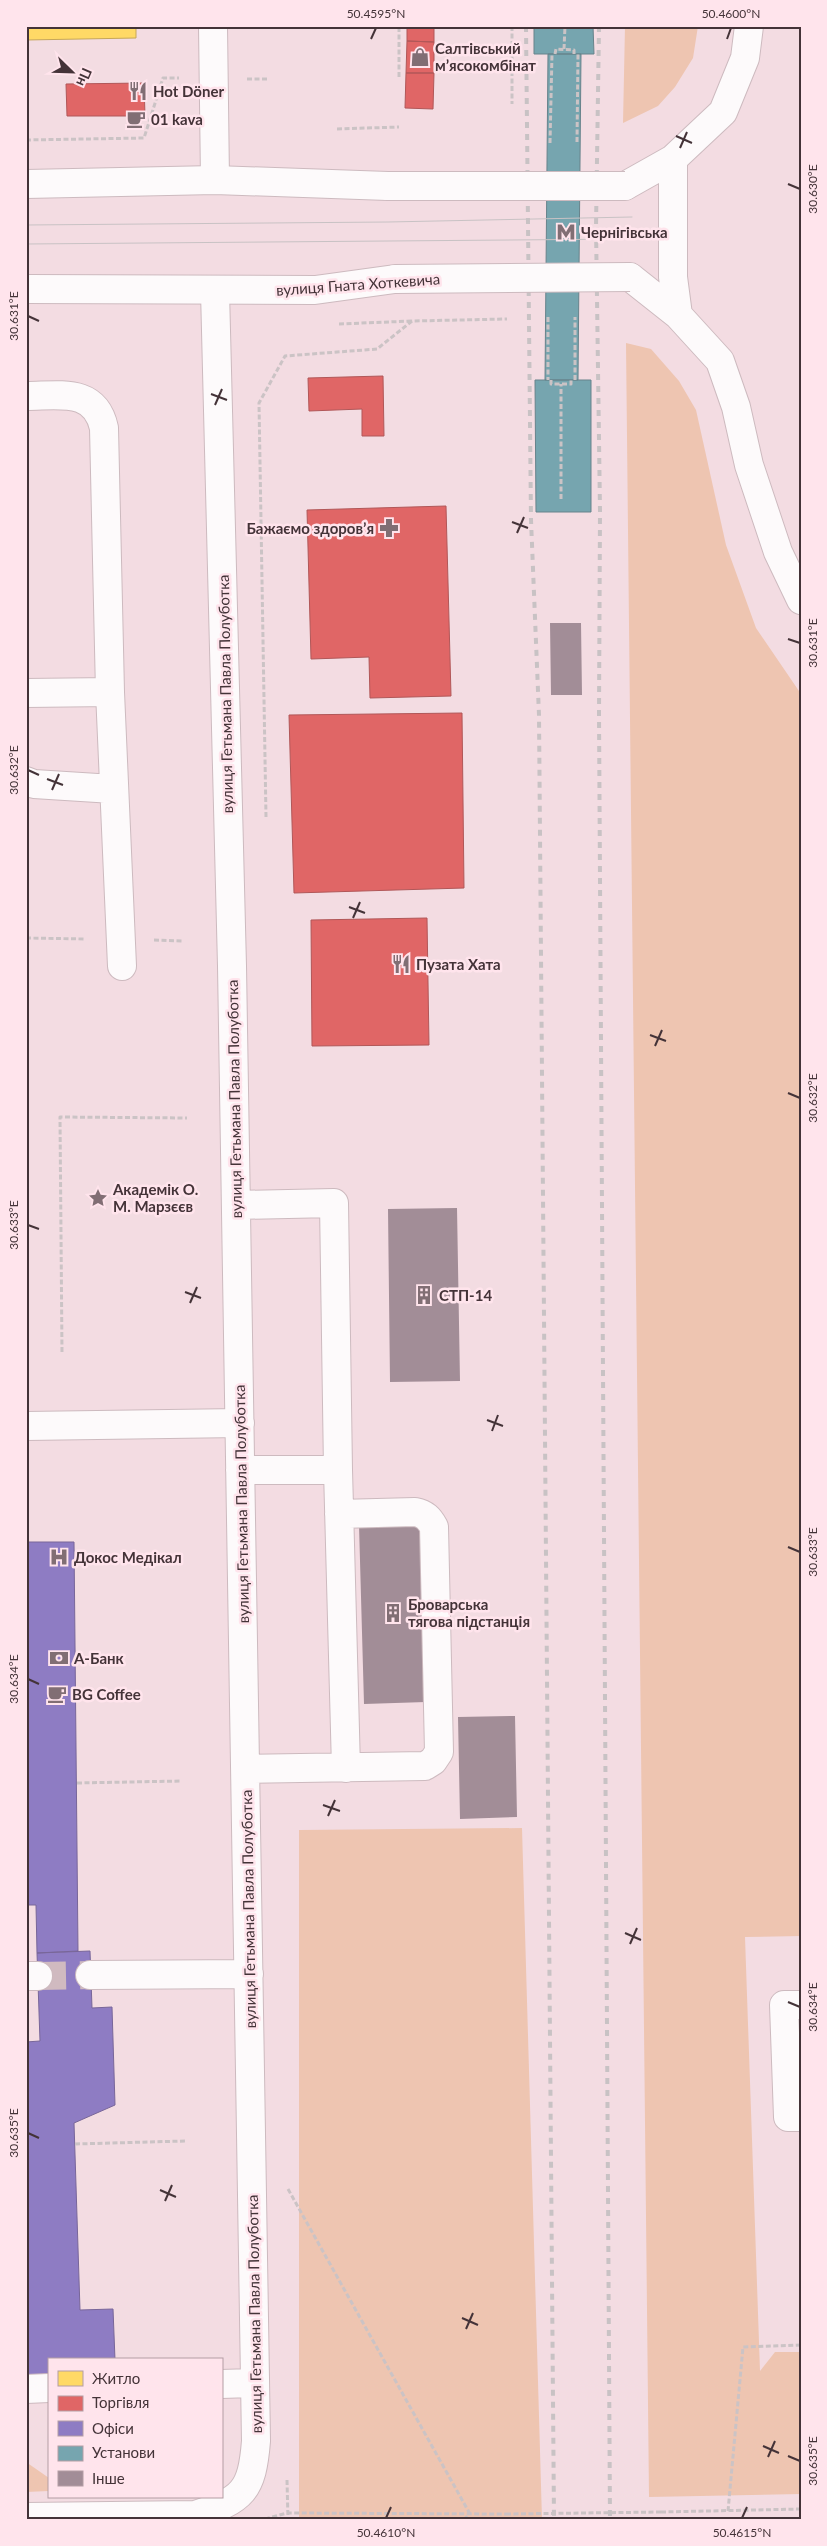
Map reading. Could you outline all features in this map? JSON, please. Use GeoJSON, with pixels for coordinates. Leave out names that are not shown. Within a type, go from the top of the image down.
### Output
{"type":"FeatureCollection","features":[{"type":"Feature","properties":{"kind":"main road"},"geometry":{"type":"LineString","coordinates":[[213,26],[215,180]]}},
{"type":"Feature","properties":{"kind":"main road"},"geometry":{"type":"LineString","coordinates":[[26,184],[215,180],[388,186],[625,186],[673,159],[723,112],[745,58],[749,26]]}},
{"type":"Feature","properties":{"kind":"main road"},"geometry":{"type":"LineString","coordinates":[[673,159],[672,277],[678,315],[720,360],[736,407],[749,465],[778,552],[801,600]]}},
{"type":"Feature","properties":{"kind":"main road","name":"вулиця Гната Хоткевича"},"geometry":{"type":"LineString","coordinates":[[26,289],[315,290],[395,279],[630,277],[678,315]]}},
{"type":"Feature","properties":{"kind":"main road","name":"вулиця Гетьмана Павла Полуботка"},"geometry":{"type":"LineString","coordinates":[[26,2517],[195,2515],[216,2508],[242,2494],[254,2468],[256,2441],[253,2383],[249,1974],[240,1423],[215,291]]}},
{"type":"Feature","properties":{"kind":"main road"},"geometry":{"type":"LineString","coordinates":[[26,396],[81,398],[97,410],[102,418],[104,428],[113,789],[122,966]]}},
{"type":"Feature","properties":{"kind":"main road"},"geometry":{"type":"LineString","coordinates":[[26,693],[110,692]]}},
{"type":"Feature","properties":{"kind":"main road"},"geometry":{"type":"LineString","coordinates":[[26,781],[34,784],[113,789]]}},
{"type":"Feature","properties":{"kind":"main road"},"geometry":{"type":"LineString","coordinates":[[236,1204],[334,1203],[338,1470],[346,1768]]}},
{"type":"Feature","properties":{"kind":"main road"},"geometry":{"type":"LineString","coordinates":[[26,1426],[63,1417],[240,1423]]}},
{"type":"Feature","properties":{"kind":"main road"},"geometry":{"type":"LineString","coordinates":[[240,1470],[338,1470]]}},
{"type":"Feature","properties":{"kind":"main road"},"geometry":{"type":"LineString","coordinates":[[246,1769],[425,1766],[433,1761],[439,1752],[434,1527],[423,1514],[414,1512],[339,1514]]}},
{"type":"Feature","properties":{"kind":"main road"},"geometry":{"type":"LineString","coordinates":[[90,1975],[249,1974]]}},
{"type":"Feature","properties":{"kind":"main road"},"geometry":{"type":"LineString","coordinates":[[801,2005],[784,2006],[788,2117],[801,2117]]}},
{"type":"Feature","properties":{"kind":"main road"},"geometry":{"type":"LineString","coordinates":[[222,2384],[253,2383]]}},
{"type":"Feature","properties":{"kind":"main road"},"geometry":{"type":"LineString","coordinates":[[26,2389],[48,2388]]}},
{"type":"Feature","properties":{"kind":"path"},"geometry":{"type":"LineString","coordinates":[[399,26],[399,77]]}},
{"type":"Feature","properties":{"kind":"path"},"geometry":{"type":"LineString","coordinates":[[512,26],[512,104]]}},
{"type":"Feature","properties":{"kind":"path"},"geometry":{"type":"LineString","coordinates":[[564,26],[564,49]]}},
{"type":"Feature","properties":{"kind":"path"},"geometry":{"type":"LineString","coordinates":[[550,143],[553,54],[556,49],[574,50],[576,54],[577,142]]}},
{"type":"Feature","properties":{"kind":"path"},"geometry":{"type":"LineString","coordinates":[[26,140],[144,138],[163,78]]}},
{"type":"Feature","properties":{"kind":"path"},"geometry":{"type":"LineString","coordinates":[[337,129],[398,128]]}},
{"type":"Feature","properties":{"kind":"path"},"geometry":{"type":"LineString","coordinates":[[548,317],[549,380],[551,384],[571,384],[573,380],[575,316]]}},
{"type":"Feature","properties":{"kind":"path"},"geometry":{"type":"LineString","coordinates":[[339,324],[507,319]]}},
{"type":"Feature","properties":{"kind":"path"},"geometry":{"type":"LineString","coordinates":[[266,821],[259,403],[285,356],[377,349],[412,322]]}},
{"type":"Feature","properties":{"kind":"path"},"geometry":{"type":"LineString","coordinates":[[561,499],[562,384]]}},
{"type":"Feature","properties":{"kind":"path"},"geometry":{"type":"LineString","coordinates":[[62,1352],[60,1117],[187,1118]]}},
{"type":"Feature","properties":{"kind":"path"},"geometry":{"type":"LineString","coordinates":[[77,1783],[181,1780]]}},
{"type":"Feature","properties":{"kind":"path"},"geometry":{"type":"LineString","coordinates":[[75,2144],[184,2141]]}},
{"type":"Feature","properties":{"kind":"path"},"geometry":{"type":"LineString","coordinates":[[286,2195],[286,2186],[470,2514]]}},
{"type":"Feature","properties":{"kind":"path"},"geometry":{"type":"LineString","coordinates":[[728,2511],[744,2347],[801,2345]]}},
{"type":"Feature","properties":{"kind":"path"},"geometry":{"type":"LineString","coordinates":[[287,2474],[288,2520]]}},
{"type":"Feature","properties":{"kind":"path"},"geometry":{"type":"LineString","coordinates":[[263,2520],[287,2514],[506,2514],[801,2509]]}},
{"type":"Feature","properties":{"kind":"path"},"geometry":{"type":"LineString","coordinates":[[464,2520],[470,2514]]}},
{"type":"Feature","properties":{"kind":"shaded area"},"geometry":{"type":"Polygon","coordinates":[[[625,26],[698,26],[693,58],[675,87],[658,106],[623,123],[625,26]]]}},
{"type":"Feature","properties":{"kind":"shaded area"},"geometry":{"type":"Polygon","coordinates":[[[626,343],[651,349],[679,381],[696,410],[726,545],[756,628],[801,694],[801,1936],[745,1937],[760,2371],[775,2352],[801,2352],[801,2494],[649,2497],[626,343]]]}},
{"type":"Feature","properties":{"kind":"shaded area"},"geometry":{"type":"Polygon","coordinates":[[[522,1828],[542,2520],[299,2520],[299,1830],[522,1828]]]}},
{"type":"Feature","properties":{"kind":"shaded area"},"geometry":{"type":"Polygon","coordinates":[[[26,2462],[48,2477],[48,2491],[26,2492],[26,2462]]]}},
{"type":"Feature","properties":{"kind":"building: Житло"},"geometry":{"type":"Polygon","coordinates":[[[26,26],[136,26],[136,38],[26,40],[26,26]]]}},
{"type":"Feature","properties":{"kind":"building: Торгівля"},"geometry":{"type":"Polygon","coordinates":[[[407,26],[434,26],[434,42],[407,41],[407,26]]]}},
{"type":"Feature","properties":{"kind":"building: Торгівля","name":"Салтівський мʼясокомбінат"},"geometry":{"type":"Polygon","coordinates":[[[407,41],[434,42],[434,73],[406,73],[407,41]]]}},
{"type":"Feature","properties":{"kind":"building: Торгівля"},"geometry":{"type":"Polygon","coordinates":[[[406,73],[434,73],[433,109],[405,108],[406,73]]]}},
{"type":"Feature","properties":{"kind":"building: Торгівля"},"geometry":{"type":"Polygon","coordinates":[[[144,83],[145,116],[67,116],[66,84],[144,83]]]}},
{"type":"Feature","properties":{"kind":"building: Торгівля"},"geometry":{"type":"Polygon","coordinates":[[[383,376],[384,436],[362,436],[362,409],[309,411],[308,378],[383,376]]]}},
{"type":"Feature","properties":{"kind":"building: Торгівля"},"geometry":{"type":"Polygon","coordinates":[[[446,506],[451,696],[370,698],[369,657],[311,659],[307,510],[446,506]]]}},
{"type":"Feature","properties":{"kind":"building: Торгівля"},"geometry":{"type":"Polygon","coordinates":[[[462,713],[464,888],[294,893],[289,715],[462,713]]]}},
{"type":"Feature","properties":{"kind":"building: Торгівля"},"geometry":{"type":"Polygon","coordinates":[[[427,918],[429,1045],[312,1046],[311,920],[427,918]]]}},
{"type":"Feature","properties":{"kind":"building: Офіси"},"geometry":{"type":"Polygon","coordinates":[[[26,1542],[74,1542],[78,1951],[37,1953],[36,1905],[26,1905],[26,1542]]]}},
{"type":"Feature","properties":{"kind":"building: Офіси"},"geometry":{"type":"Polygon","coordinates":[[[90,1951],[92,2008],[112,2007],[115,2105],[74,2123],[80,2310],[113,2309],[115,2358],[48,2358],[48,2383],[26,2383],[26,2042],[40,2041],[37,1953],[90,1951]]]}},
{"type":"Feature","properties":{"kind":"building: Установи"},"geometry":{"type":"Polygon","coordinates":[[[534,26],[593,26],[594,54],[534,54],[534,26]]]}},
{"type":"Feature","properties":{"kind":"building: Установи"},"geometry":{"type":"Polygon","coordinates":[[[548,54],[581,54],[578,380],[545,380],[548,54]]]}},
{"type":"Feature","properties":{"kind":"building: Установи"},"geometry":{"type":"Polygon","coordinates":[[[535,380],[591,380],[591,512],[536,512],[535,380]]]}},
{"type":"Feature","properties":{"kind":"building: Інше"},"geometry":{"type":"Polygon","coordinates":[[[550,623],[581,623],[582,695],[551,695],[550,623]]]}},
{"type":"Feature","properties":{"kind":"building: Інше","name":"СТП-14"},"geometry":{"type":"Polygon","coordinates":[[[457,1208],[460,1381],[390,1382],[388,1209],[457,1208]]]}},
{"type":"Feature","properties":{"kind":"building: Інше","name":"Броварська тягова підстанція"},"geometry":{"type":"Polygon","coordinates":[[[421,1523],[426,1702],[364,1704],[359,1525],[421,1523]]]}},
{"type":"Feature","properties":{"kind":"building: Інше"},"geometry":{"type":"Polygon","coordinates":[[[515,1716],[517,1817],[460,1819],[458,1717],[515,1716]]]}},
{"type":"Feature","properties":{"kind":"tunnel"},"geometry":{"type":"LineString","coordinates":[[38,1976],[90,1975]]}},
{"type":"Feature","properties":{"kind":"tram line"},"geometry":{"type":"LineString","coordinates":[[26,225],[388,222],[632,217]]}},
{"type":"Feature","properties":{"kind":"tram line"},"geometry":{"type":"LineString","coordinates":[[26,244],[631,239]]}},
{"type":"Feature","properties":{"kind":"railway"},"geometry":{"type":"LineString","coordinates":[[526,26],[531,520],[539,715],[554,2520]]}},
{"type":"Feature","properties":{"kind":"railway"},"geometry":{"type":"LineString","coordinates":[[599,26],[596,227],[600,511],[599,714],[610,2520]]}},
{"type":"Feature","properties":{"kind":"place","name":"Салтівський мʼясокомбінат"},"geometry":{"type":"Point","coordinates":[420,57]}},
{"type":"Feature","properties":{"kind":"place","name":"Hot Döner"},"geometry":{"type":"Point","coordinates":[138,91]}},
{"type":"Feature","properties":{"kind":"place","name":"01 kava"},"geometry":{"type":"Point","coordinates":[136,119]}},
{"type":"Feature","properties":{"kind":"place","name":"Чернігівська"},"geometry":{"type":"Point","coordinates":[566,232]}},
{"type":"Feature","properties":{"kind":"place","name":"Бажаємо здоровʼя"},"geometry":{"type":"Point","coordinates":[389,528]}},
{"type":"Feature","properties":{"kind":"place","name":"Пузата Хата"},"geometry":{"type":"Point","coordinates":[401,964]}},
{"type":"Feature","properties":{"kind":"place","name":"Академік О. М. Марзєєв"},"geometry":{"type":"Point","coordinates":[98,1198]}},
{"type":"Feature","properties":{"kind":"place","name":"СТП-14"},"geometry":{"type":"Point","coordinates":[424,1295]}},
{"type":"Feature","properties":{"kind":"place","name":"Докос Медікал"},"geometry":{"type":"Point","coordinates":[59,1557]}},
{"type":"Feature","properties":{"kind":"place","name":"Броварська тягова підстанція"},"geometry":{"type":"Point","coordinates":[393,1613]}},
{"type":"Feature","properties":{"kind":"place","name":"А-Банк"},"geometry":{"type":"Point","coordinates":[59,1658]}},
{"type":"Feature","properties":{"kind":"place","name":"BG Coffee"},"geometry":{"type":"Point","coordinates":[57,1694]}}]}
